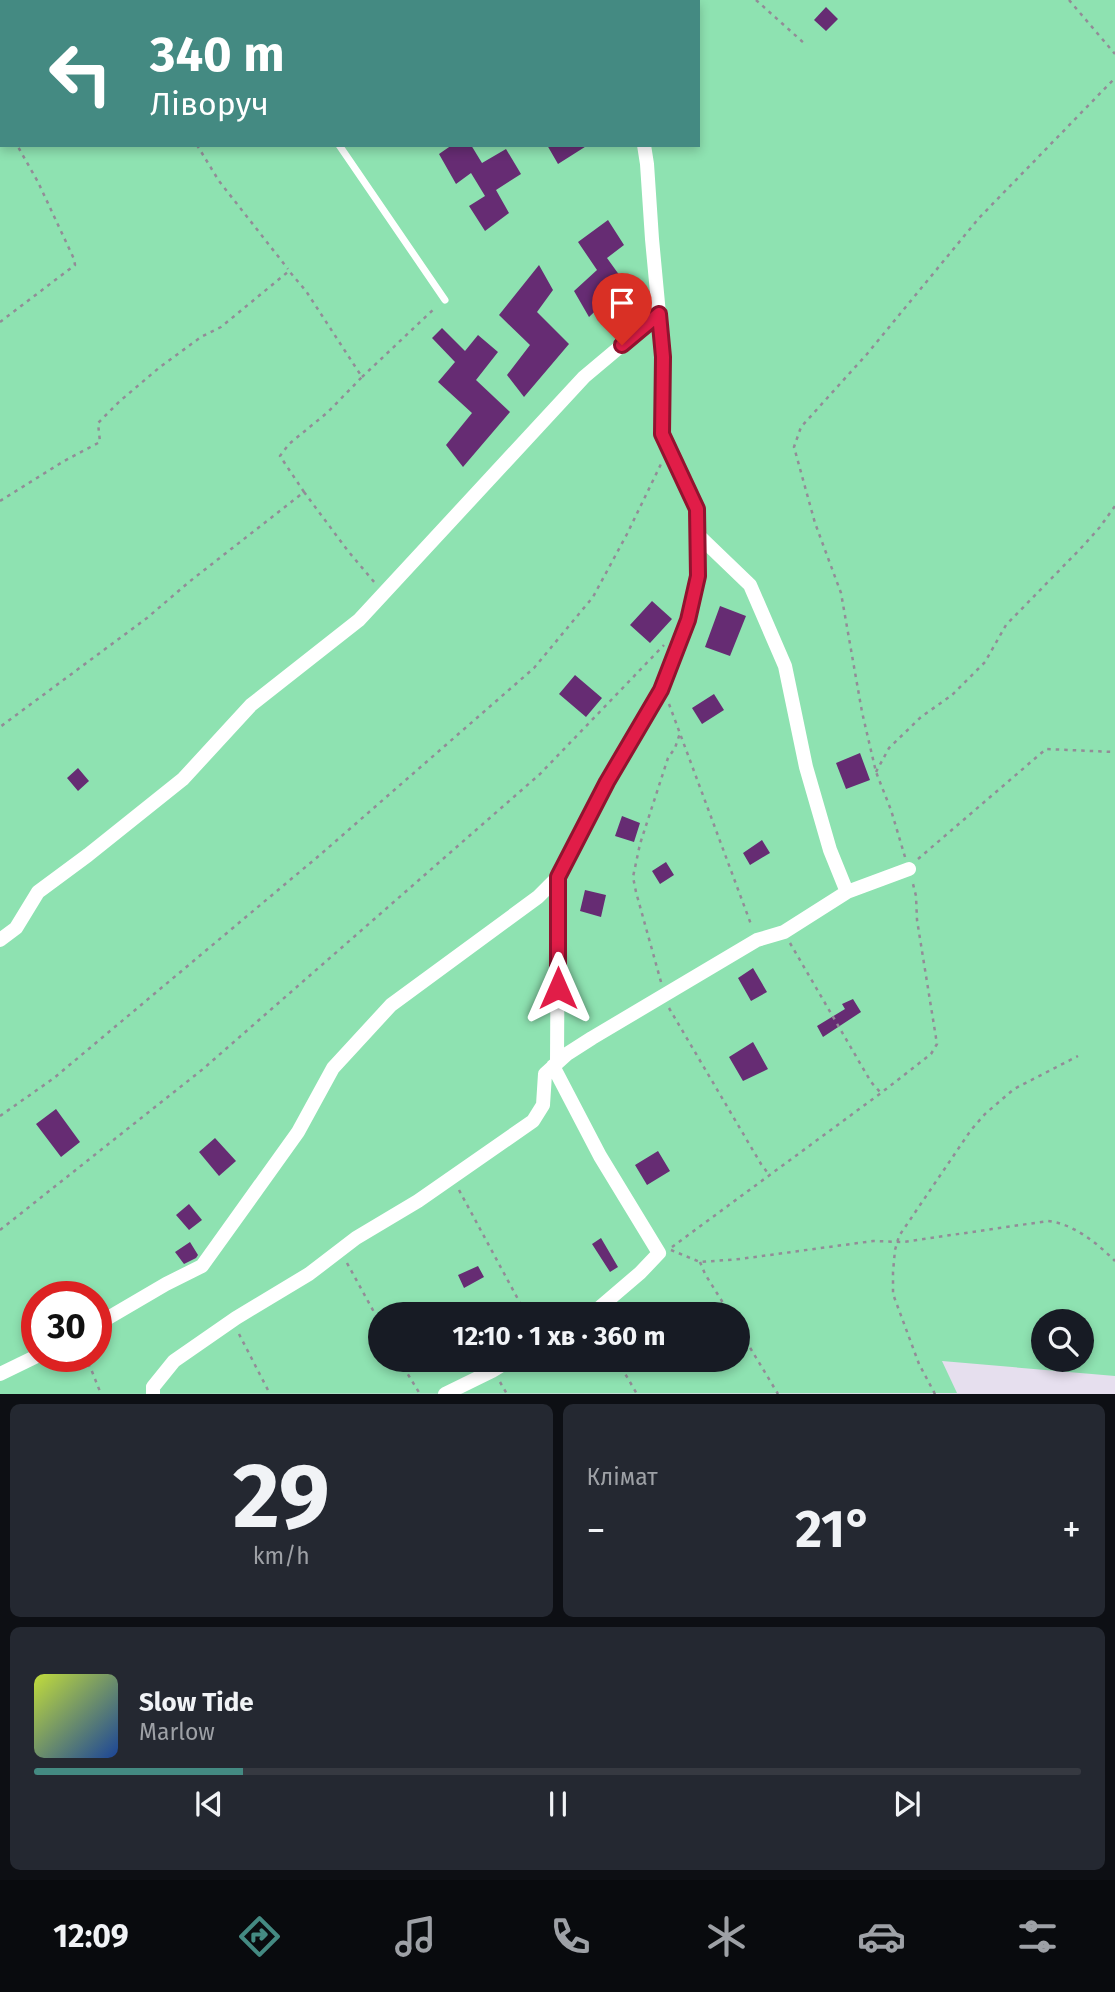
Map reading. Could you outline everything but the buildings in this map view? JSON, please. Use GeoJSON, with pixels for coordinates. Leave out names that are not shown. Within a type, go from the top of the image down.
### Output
{"type":"FeatureCollection","features":[{"type":"Feature","properties":{"kind":"street"},"geometry":{"type":"LineString","coordinates":[[112,1316],[202,1266],[299,1132],[332,1068],[391,1005],[538,897],[558,877],[607,782],[661,690],[688,620],[698,576],[698,535],[697,509],[662,434],[663,357],[644,147]]}},
{"type":"Feature","properties":{"kind":"street"},"geometry":{"type":"LineString","coordinates":[[0,940],[16,928],[38,892],[183,779],[251,705],[359,620],[584,377],[659,314]]}},
{"type":"Feature","properties":{"kind":"street"},"geometry":{"type":"LineString","coordinates":[[698,535],[750,585],[785,666],[806,767],[830,850],[847,892]]}},
{"type":"Feature","properties":{"kind":"street"},"geometry":{"type":"LineString","coordinates":[[153,1394],[153,1387],[174,1361],[309,1274],[356,1238],[453,1178],[533,1121],[543,1105],[545,1074],[592,1038],[757,940],[784,932],[847,892],[909,869]]}},
{"type":"Feature","properties":{"kind":"street"},"geometry":{"type":"LineString","coordinates":[[558,877],[555,1064],[600,1156],[665,1251],[606,1302]]}},
{"type":"Feature","properties":{"kind":"street"},"geometry":{"type":"LineString","coordinates":[[0,1374],[21,1364]]}},
{"type":"Feature","properties":{"kind":"street"},"geometry":{"type":"LineString","coordinates":[[445,1394],[490,1372]]}},
{"type":"Feature","properties":{"kind":"lane"},"geometry":{"type":"LineString","coordinates":[[340,147],[445,300]]}},
{"type":"Feature","properties":{"kind":"path"},"geometry":{"type":"LineString","coordinates":[[757,0],[805,44]]}},
{"type":"Feature","properties":{"kind":"path"},"geometry":{"type":"LineString","coordinates":[[1069,0],[1115,54]]}},
{"type":"Feature","properties":{"kind":"path"},"geometry":{"type":"LineString","coordinates":[[665,1251],[881,1093],[931,1054],[937,1045],[917,920],[916,896],[891,810],[876,772],[862,712],[841,593],[815,523],[794,447],[801,427],[867,354],[979,218],[1115,78]]}},
{"type":"Feature","properties":{"kind":"path"},"geometry":{"type":"LineString","coordinates":[[0,322],[75,265],[38,182],[18,147]]}},
{"type":"Feature","properties":{"kind":"path"},"geometry":{"type":"LineString","coordinates":[[198,147],[219,181],[306,291],[362,377]]}},
{"type":"Feature","properties":{"kind":"path"},"geometry":{"type":"LineString","coordinates":[[0,501],[100,442],[98,423],[120,401],[190,344],[221,327],[289,271]]}},
{"type":"Feature","properties":{"kind":"path"},"geometry":{"type":"LineString","coordinates":[[383,594],[279,456],[445,300]]}},
{"type":"Feature","properties":{"kind":"path"},"geometry":{"type":"LineString","coordinates":[[0,1116],[54,1078],[321,854],[534,668],[593,597],[670,449]]}},
{"type":"Feature","properties":{"kind":"path"},"geometry":{"type":"LineString","coordinates":[[0,727],[146,618],[304,492]]}},
{"type":"Feature","properties":{"kind":"path"},"geometry":{"type":"LineString","coordinates":[[876,772],[889,748],[920,717],[952,695],[985,663],[1006,625],[1083,546],[1115,506]]}},
{"type":"Feature","properties":{"kind":"path"},"geometry":{"type":"LineString","coordinates":[[0,1230],[203,1069],[540,774],[657,650],[667,642],[681,638]]}},
{"type":"Feature","properties":{"kind":"path"},"geometry":{"type":"LineString","coordinates":[[661,690],[666,695],[757,940]]}},
{"type":"Feature","properties":{"kind":"path"},"geometry":{"type":"LineString","coordinates":[[680,733],[676,748],[668,758],[640,844],[633,877],[636,892],[662,984],[662,995],[770,1176]]}},
{"type":"Feature","properties":{"kind":"path"},"geometry":{"type":"LineString","coordinates":[[909,869],[925,851],[1046,749],[1115,752]]}},
{"type":"Feature","properties":{"kind":"path"},"geometry":{"type":"LineString","coordinates":[[784,932],[881,1093]]}},
{"type":"Feature","properties":{"kind":"path"},"geometry":{"type":"LineString","coordinates":[[927,1394],[934,1392],[919,1364],[893,1294],[892,1272],[899,1236],[971,1130],[985,1114],[1014,1089],[1078,1055]]}},
{"type":"Feature","properties":{"kind":"path"},"geometry":{"type":"LineString","coordinates":[[453,1178],[520,1302]]}},
{"type":"Feature","properties":{"kind":"path"},"geometry":{"type":"LineString","coordinates":[[665,1251],[700,1262],[740,1259],[873,1241],[897,1242],[1048,1221],[1058,1222],[1096,1242],[1115,1261]]}},
{"type":"Feature","properties":{"kind":"path"},"geometry":{"type":"LineString","coordinates":[[341,1250],[369,1302]]}},
{"type":"Feature","properties":{"kind":"path"},"geometry":{"type":"LineString","coordinates":[[700,1262],[722,1302]]}},
{"type":"Feature","properties":{"kind":"path"},"geometry":{"type":"LineString","coordinates":[[233,1322],[270,1394]]}},
{"type":"Feature","properties":{"kind":"path"},"geometry":{"type":"LineString","coordinates":[[750,1348],[778,1394]]}},
{"type":"Feature","properties":{"kind":"path"},"geometry":{"type":"LineString","coordinates":[[92,1372],[101,1394]]}},
{"type":"Feature","properties":{"kind":"path"},"geometry":{"type":"LineString","coordinates":[[406,1372],[420,1394]]}},
{"type":"Feature","properties":{"kind":"path"},"geometry":{"type":"LineString","coordinates":[[624,1372],[637,1394]]}},
{"type":"Feature","properties":{"kind":"green space"},"geometry":{"type":"Polygon","coordinates":[[[700,0],[1115,0],[1115,1376],[1069,1372],[1094,1372],[1094,1309],[1031,1309],[1031,1369],[942,1361],[957,1393],[0,1394],[0,147],[700,147],[700,0]]]}},
{"type":"Feature","properties":{"kind":"route"},"geometry":{"type":"LineString","coordinates":[[558,988],[558,877],[607,782],[661,690],[688,620],[698,576],[697,509],[662,434],[663,357],[659,314],[622,345]]}}]}
